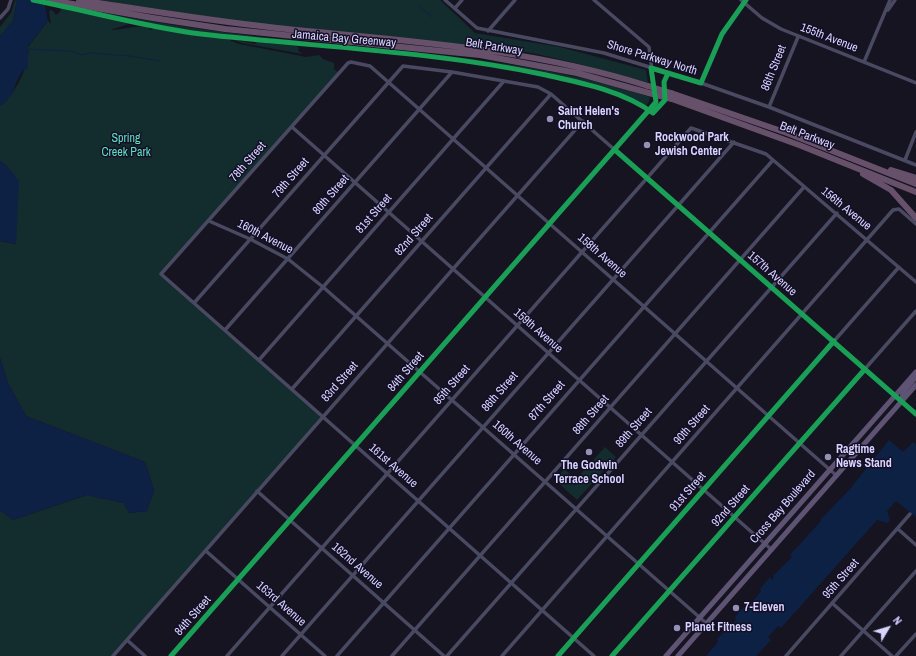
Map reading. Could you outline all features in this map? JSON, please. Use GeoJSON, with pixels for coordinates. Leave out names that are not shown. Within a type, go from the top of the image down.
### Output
{"type":"FeatureCollection","features":[{"type":"Feature","properties":{"kind":"highway","name":"Belt Parkway"},"geometry":{"type":"LineString","coordinates":[[50,0],[225,29],[480,55],[584,75],[649,90],[747,118],[916,184]]}},
{"type":"Feature","properties":{"kind":"highway","name":"Belt Parkway"},"geometry":{"type":"LineString","coordinates":[[80,0],[240,23],[484,49],[580,67],[649,90]]}},
{"type":"Feature","properties":{"kind":"highway","name":"Belt Parkway"},"geometry":{"type":"LineString","coordinates":[[671,96],[916,192]]}},
{"type":"Feature","properties":{"kind":"highway"},"geometry":{"type":"LineString","coordinates":[[852,158],[916,178]]}},
{"type":"Feature","properties":{"kind":"highway"},"geometry":{"type":"LineString","coordinates":[[834,159],[884,185],[899,198],[916,218]]}},
{"type":"Feature","properties":{"kind":"main road","name":"Cross Bay Boulevard"},"geometry":{"type":"LineString","coordinates":[[666,656],[829,469],[916,372]]}},
{"type":"Feature","properties":{"kind":"main road"},"geometry":{"type":"LineString","coordinates":[[902,401],[903,392],[916,377]]}},
{"type":"Feature","properties":{"kind":"main road","name":"Cross Bay Boulevard"},"geometry":{"type":"LineString","coordinates":[[678,656],[916,385]]}},
{"type":"Feature","properties":{"kind":"street"},"geometry":{"type":"LineString","coordinates":[[0,18],[8,9],[11,0]]}},
{"type":"Feature","properties":{"kind":"street"},"geometry":{"type":"LineString","coordinates":[[446,0],[455,8],[462,0]]}},
{"type":"Feature","properties":{"kind":"street"},"geometry":{"type":"LineString","coordinates":[[488,30],[515,0]]}},
{"type":"Feature","properties":{"kind":"street"},"geometry":{"type":"LineString","coordinates":[[594,0],[649,47],[651,68]]}},
{"type":"Feature","properties":{"kind":"street"},"geometry":{"type":"LineString","coordinates":[[864,62],[890,0]]}},
{"type":"Feature","properties":{"kind":"street"},"geometry":{"type":"LineString","coordinates":[[887,10],[895,0]]}},
{"type":"Feature","properties":{"kind":"street"},"geometry":{"type":"LineString","coordinates":[[701,83],[722,34],[744,1]]}},
{"type":"Feature","properties":{"kind":"street","name":"155th Avenue"},"geometry":{"type":"LineString","coordinates":[[744,1],[771,24],[798,37],[916,83]]}},
{"type":"Feature","properties":{"kind":"street","name":"Shore Parkway North"},"geometry":{"type":"LineString","coordinates":[[455,8],[477,28],[604,53],[701,83],[769,107],[916,165]]}},
{"type":"Feature","properties":{"kind":"street","name":"86th Street"},"geometry":{"type":"LineString","coordinates":[[769,107],[798,37]]}},
{"type":"Feature","properties":{"kind":"street","name":"158th Avenue"},"geometry":{"type":"LineString","coordinates":[[350,62],[366,64],[389,82],[837,476]]}},
{"type":"Feature","properties":{"kind":"street","name":"78th Street"},"geometry":{"type":"LineString","coordinates":[[161,274],[350,62]]}},
{"type":"Feature","properties":{"kind":"street","name":"79th Street"},"geometry":{"type":"LineString","coordinates":[[194,303],[403,66]]}},
{"type":"Feature","properties":{"kind":"street","name":"157th Avenue"},"geometry":{"type":"LineString","coordinates":[[403,66],[452,72],[538,87],[551,94],[916,414]]}},
{"type":"Feature","properties":{"kind":"street","name":"84th Street"},"geometry":{"type":"LineString","coordinates":[[171,656],[615,150],[656,101],[651,68]]}},
{"type":"Feature","properties":{"kind":"street","name":"80th Street"},"geometry":{"type":"LineString","coordinates":[[225,330],[452,72]]}},
{"type":"Feature","properties":{"kind":"street","name":"81st Street"},"geometry":{"type":"LineString","coordinates":[[259,360],[504,81]]}},
{"type":"Feature","properties":{"kind":"street","name":"82nd Street"},"geometry":{"type":"LineString","coordinates":[[292,389],[551,94]]}},
{"type":"Feature","properties":{"kind":"street","name":"83rd Street"},"geometry":{"type":"LineString","coordinates":[[113,656],[583,121]]}},
{"type":"Feature","properties":{"kind":"street","name":"159th Avenue"},"geometry":{"type":"LineString","coordinates":[[292,127],[772,550]]}},
{"type":"Feature","properties":{"kind":"street","name":"156th Avenue"},"geometry":{"type":"LineString","coordinates":[[691,128],[763,153],[916,282]]}},
{"type":"Feature","properties":{"kind":"street","name":"85th Street"},"geometry":{"type":"LineString","coordinates":[[227,656],[691,128]]}},
{"type":"Feature","properties":{"kind":"street"},"geometry":{"type":"LineString","coordinates":[[905,160],[916,132]]}},
{"type":"Feature","properties":{"kind":"street","name":"86th Street"},"geometry":{"type":"LineString","coordinates":[[282,656],[734,142]]}},
{"type":"Feature","properties":{"kind":"street","name":"87th Street"},"geometry":{"type":"LineString","coordinates":[[337,656],[773,160]]}},
{"type":"Feature","properties":{"kind":"street","name":"88th Street"},"geometry":{"type":"LineString","coordinates":[[392,656],[804,187]]}},
{"type":"Feature","properties":{"kind":"street","name":"90th Street"},"geometry":{"type":"LineString","coordinates":[[502,656],[868,240],[897,209],[916,224]]}},
{"type":"Feature","properties":{"kind":"street","name":"89th Street"},"geometry":{"type":"LineString","coordinates":[[446,656],[836,213]]}},
{"type":"Feature","properties":{"kind":"street","name":"160th Avenue"},"geometry":{"type":"LineString","coordinates":[[209,221],[250,239],[288,259],[323,287],[706,623]]}},
{"type":"Feature","properties":{"kind":"street","name":"91st Street"},"geometry":{"type":"LineString","coordinates":[[558,656],[899,267]]}},
{"type":"Feature","properties":{"kind":"street","name":"161st Avenue"},"geometry":{"type":"LineString","coordinates":[[161,274],[594,656]]}},
{"type":"Feature","properties":{"kind":"street","name":"92nd Street"},"geometry":{"type":"LineString","coordinates":[[612,656],[916,310]]}},
{"type":"Feature","properties":{"kind":"street","name":"162nd Avenue"},"geometry":{"type":"LineString","coordinates":[[257,492],[446,656]]}},
{"type":"Feature","properties":{"kind":"street","name":"95th Street"},"geometry":{"type":"LineString","coordinates":[[786,656],[910,514]]}},
{"type":"Feature","properties":{"kind":"street"},"geometry":{"type":"LineString","coordinates":[[898,529],[916,545]]}},
{"type":"Feature","properties":{"kind":"street","name":"163rd Avenue"},"geometry":{"type":"LineString","coordinates":[[206,551],[325,656]]}},
{"type":"Feature","properties":{"kind":"street"},"geometry":{"type":"LineString","coordinates":[[841,656],[916,571]]}},
{"type":"Feature","properties":{"kind":"street"},"geometry":{"type":"LineString","coordinates":[[832,603],[892,656]]}},
{"type":"Feature","properties":{"kind":"street"},"geometry":{"type":"LineString","coordinates":[[896,656],[916,634]]}},
{"type":"Feature","properties":{"kind":"street"},"geometry":{"type":"LineString","coordinates":[[127,640],[145,656]]}},
{"type":"Feature","properties":{"kind":"green space"},"geometry":{"type":"Polygon","coordinates":[[[15,0],[17,0],[13,21],[0,36],[0,27],[11,13],[15,0]]]}},
{"type":"Feature","properties":{"kind":"green space"},"geometry":{"type":"Polygon","coordinates":[[[99,0],[440,0],[475,33],[560,47],[646,70],[648,83],[518,50],[474,44],[473,47],[276,27],[99,0]]]}},
{"type":"Feature","properties":{"kind":"green space"},"geometry":{"type":"Polygon","coordinates":[[[71,7],[154,22],[237,34],[428,54],[473,59],[562,74],[606,84],[650,97],[646,106],[593,85],[488,63],[445,56],[202,32],[113,18],[71,7]]]}},
{"type":"Feature","properties":{"kind":"green space","name":"Spring Creek Park"},"geometry":{"type":"Polygon","coordinates":[[[60,8],[129,24],[110,30],[148,27],[150,30],[158,27],[226,37],[239,44],[306,57],[319,55],[323,59],[334,63],[334,69],[339,73],[161,274],[323,417],[112,656],[0,656],[0,510],[13,520],[87,495],[124,503],[129,513],[147,511],[154,490],[145,462],[26,416],[8,383],[0,358],[0,241],[16,244],[8,167],[0,161],[0,106],[16,88],[27,62],[28,47],[48,21],[51,24],[49,11],[52,10],[56,15],[61,11],[60,8]]]}},
{"type":"Feature","properties":{"kind":"green space"},"geometry":{"type":"Polygon","coordinates":[[[231,39],[255,44],[257,42],[296,46],[299,48],[298,51],[303,54],[242,43],[231,39]]]}},
{"type":"Feature","properties":{"kind":"green space"},"geometry":{"type":"Polygon","coordinates":[[[605,447],[616,457],[577,500],[555,480],[564,469],[576,479],[605,447]]]}},
{"type":"Feature","properties":{"kind":"water"},"geometry":{"type":"Polygon","coordinates":[[[17,0],[47,0],[45,6],[48,21],[28,46],[28,67],[20,75],[12,93],[0,106],[0,36],[13,21],[17,0]]]}},
{"type":"Feature","properties":{"kind":"water"},"geometry":{"type":"Polygon","coordinates":[[[0,161],[8,167],[19,181],[16,244],[0,241],[0,161]]]}},
{"type":"Feature","properties":{"kind":"water"},"geometry":{"type":"Polygon","coordinates":[[[0,358],[8,383],[26,416],[145,462],[154,490],[147,511],[129,513],[124,503],[86,495],[13,520],[0,510],[0,358]]]}},
{"type":"Feature","properties":{"kind":"water"},"geometry":{"type":"Polygon","coordinates":[[[889,440],[903,452],[913,442],[916,445],[916,517],[896,501],[887,511],[890,520],[888,523],[877,520],[781,628],[778,626],[768,637],[771,640],[756,656],[706,656],[718,642],[717,639],[736,620],[735,618],[739,612],[753,601],[761,591],[760,589],[770,577],[772,580],[774,578],[773,576],[792,557],[790,555],[821,521],[821,519],[850,489],[889,440]]]}},
{"type":"Feature","properties":{"kind":"waterway"},"geometry":{"type":"LineString","coordinates":[[420,7],[432,17]]}},
{"type":"Feature","properties":{"kind":"waterway"},"geometry":{"type":"LineString","coordinates":[[29,49],[71,51],[82,55],[89,53],[130,56],[160,61]]}},
{"type":"Feature","properties":{"kind":"cycle path","name":"Jamaica Bay Greenway"},"geometry":{"type":"LineString","coordinates":[[33,0],[138,23],[201,34],[374,50],[461,60],[503,67],[560,78],[602,89],[629,99],[653,113],[665,100],[664,82],[668,73]]}},
{"type":"Feature","properties":{"kind":"cycle path"},"geometry":{"type":"LineString","coordinates":[[171,656],[656,102],[651,68],[701,83],[722,34],[746,0]]}},
{"type":"Feature","properties":{"kind":"cycle path"},"geometry":{"type":"LineString","coordinates":[[615,150],[916,414]]}},
{"type":"Feature","properties":{"kind":"cycle path"},"geometry":{"type":"LineString","coordinates":[[558,656],[834,341]]}},
{"type":"Feature","properties":{"kind":"cycle path"},"geometry":{"type":"LineString","coordinates":[[612,656],[865,369]]}},
{"type":"Feature","properties":{"kind":"place","name":"Saint Helen's Church"},"geometry":{"type":"Point","coordinates":[550,119]}},
{"type":"Feature","properties":{"kind":"place","name":"Rockwood Park Jewish Center"},"geometry":{"type":"Point","coordinates":[647,145]}},
{"type":"Feature","properties":{"kind":"place","name":"The Godwin Terrace School"},"geometry":{"type":"Point","coordinates":[589,452]}},
{"type":"Feature","properties":{"kind":"place","name":"Ragtime News Stand"},"geometry":{"type":"Point","coordinates":[828,457]}},
{"type":"Feature","properties":{"kind":"place","name":"7-Eleven"},"geometry":{"type":"Point","coordinates":[736,608]}},
{"type":"Feature","properties":{"kind":"place","name":"Planet Fitness"},"geometry":{"type":"Point","coordinates":[677,628]}}]}
